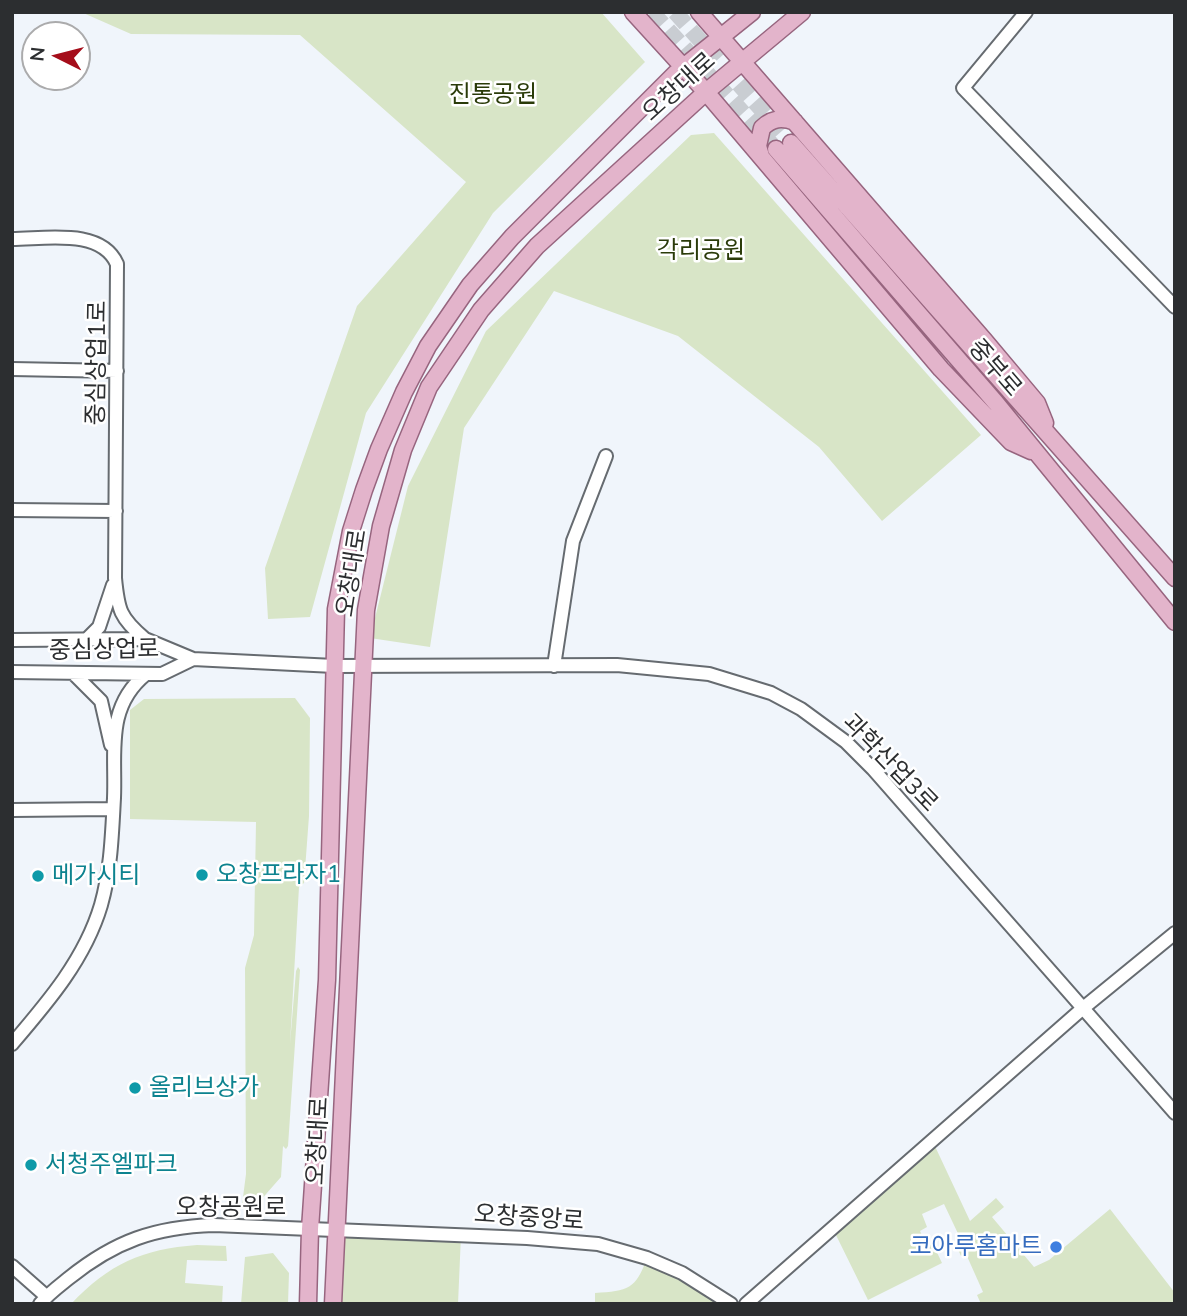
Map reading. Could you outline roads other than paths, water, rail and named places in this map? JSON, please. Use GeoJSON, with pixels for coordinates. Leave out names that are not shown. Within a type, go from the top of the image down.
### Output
{"type":"FeatureCollection","features":[{"type":"Feature","properties":{"kind":"main road"},"geometry":{"type":"LineString","coordinates":[[633,12],[706,92],[941,369],[1011,442],[1034,452]]}},
{"type":"Feature","properties":{"kind":"main road"},"geometry":{"type":"LineString","coordinates":[[699,12],[1037,403],[1051,435]]}},
{"type":"Feature","properties":{"kind":"main road","name":"오창대로"},"geometry":{"type":"LineString","coordinates":[[308,1304],[310,1229],[327,980],[336,609],[351,531],[379,449],[404,391],[428,346],[470,285],[512,237],[683,66],[752,12]]}},
{"type":"Feature","properties":{"kind":"main road","name":"오창대로"},"geometry":{"type":"LineString","coordinates":[[333,1304],[366,610],[382,526],[403,450],[429,387],[481,310],[537,246],[706,92],[802,12]]}},
{"type":"Feature","properties":{"kind":"main road"},"geometry":{"type":"LineString","coordinates":[[761,156],[758,146],[762,128],[776,119],[785,118],[795,122]]}},
{"type":"Feature","properties":{"kind":"main road","name":"중부로"},"geometry":{"type":"LineString","coordinates":[[1175,578],[1051,435],[784,146],[1175,622]]}},
{"type":"Feature","properties":{"kind":"street"},"geometry":{"type":"LineString","coordinates":[[1027,12],[963,88],[1175,307]]}},
{"type":"Feature","properties":{"kind":"street","name":"중심상업1로"},"geometry":{"type":"LineString","coordinates":[[12,239],[95,241],[112,254],[117,264],[115,578]]}},
{"type":"Feature","properties":{"kind":"street"},"geometry":{"type":"LineString","coordinates":[[12,369],[117,371]]}},
{"type":"Feature","properties":{"kind":"street"},"geometry":{"type":"LineString","coordinates":[[554,666],[573,541],[606,456]]}},
{"type":"Feature","properties":{"kind":"street"},"geometry":{"type":"LineString","coordinates":[[12,510],[116,511]]}},
{"type":"Feature","properties":{"kind":"street"},"geometry":{"type":"LineString","coordinates":[[115,578],[118,604],[127,624],[145,639]]}},
{"type":"Feature","properties":{"kind":"street"},"geometry":{"type":"LineString","coordinates":[[86,640],[99,627],[115,578]]}},
{"type":"Feature","properties":{"kind":"street","name":"중심상업로"},"geometry":{"type":"LineString","coordinates":[[12,640],[145,639],[193,659],[334,666]]}},
{"type":"Feature","properties":{"kind":"street","name":"중심상업로"},"geometry":{"type":"LineString","coordinates":[[12,672],[162,674],[193,659]]}},
{"type":"Feature","properties":{"kind":"street","name":"과학산업3로"},"geometry":{"type":"LineString","coordinates":[[334,666],[617,664],[709,674],[771,693],[801,709],[846,742],[873,769],[1175,1113]]}},
{"type":"Feature","properties":{"kind":"street"},"geometry":{"type":"LineString","coordinates":[[73,673],[101,701],[113,755]]}},
{"type":"Feature","properties":{"kind":"street"},"geometry":{"type":"LineString","coordinates":[[12,1044],[53,996],[85,945],[100,905],[110,866],[113,755],[118,709],[136,681],[145,674]]}},
{"type":"Feature","properties":{"kind":"street"},"geometry":{"type":"LineString","coordinates":[[12,810],[113,809]]}},
{"type":"Feature","properties":{"kind":"street"},"geometry":{"type":"LineString","coordinates":[[746,1304],[1083,1009],[1175,933]]}},
{"type":"Feature","properties":{"kind":"street","name":"오창공원로"},"geometry":{"type":"LineString","coordinates":[[12,1266],[43,1300],[78,1271],[114,1247],[165,1229],[214,1225],[310,1229]]}},
{"type":"Feature","properties":{"kind":"street","name":"오창중앙로"},"geometry":{"type":"LineString","coordinates":[[310,1229],[538,1238],[598,1244],[647,1258],[682,1273],[731,1304]]}},
{"type":"Feature","properties":{"kind":"tunnel"},"geometry":{"type":"LineString","coordinates":[[652,12],[776,149]]}},
{"type":"Feature","properties":{"kind":"tunnel"},"geometry":{"type":"LineString","coordinates":[[675,12],[791,143]]}},
{"type":"Feature","properties":{"kind":"place","name":"오창프라자1"},"geometry":{"type":"Point","coordinates":[202,875]}},
{"type":"Feature","properties":{"kind":"place","name":"메가시티"},"geometry":{"type":"Point","coordinates":[38,876]}},
{"type":"Feature","properties":{"kind":"place","name":"올리브상가"},"geometry":{"type":"Point","coordinates":[135,1088]}},
{"type":"Feature","properties":{"kind":"place","name":"서청주엘파크"},"geometry":{"type":"Point","coordinates":[31,1165]}},
{"type":"Feature","properties":{"kind":"place","name":"코아루홈마트"},"geometry":{"type":"Point","coordinates":[1056,1247]}},
{"type":"Feature","properties":{"kind":"park label","name":"진통공원"},"geometry":{"type":"Point","coordinates":[493,95]}},
{"type":"Feature","properties":{"kind":"park label","name":"각리공원"},"geometry":{"type":"Point","coordinates":[701,251]}}]}
